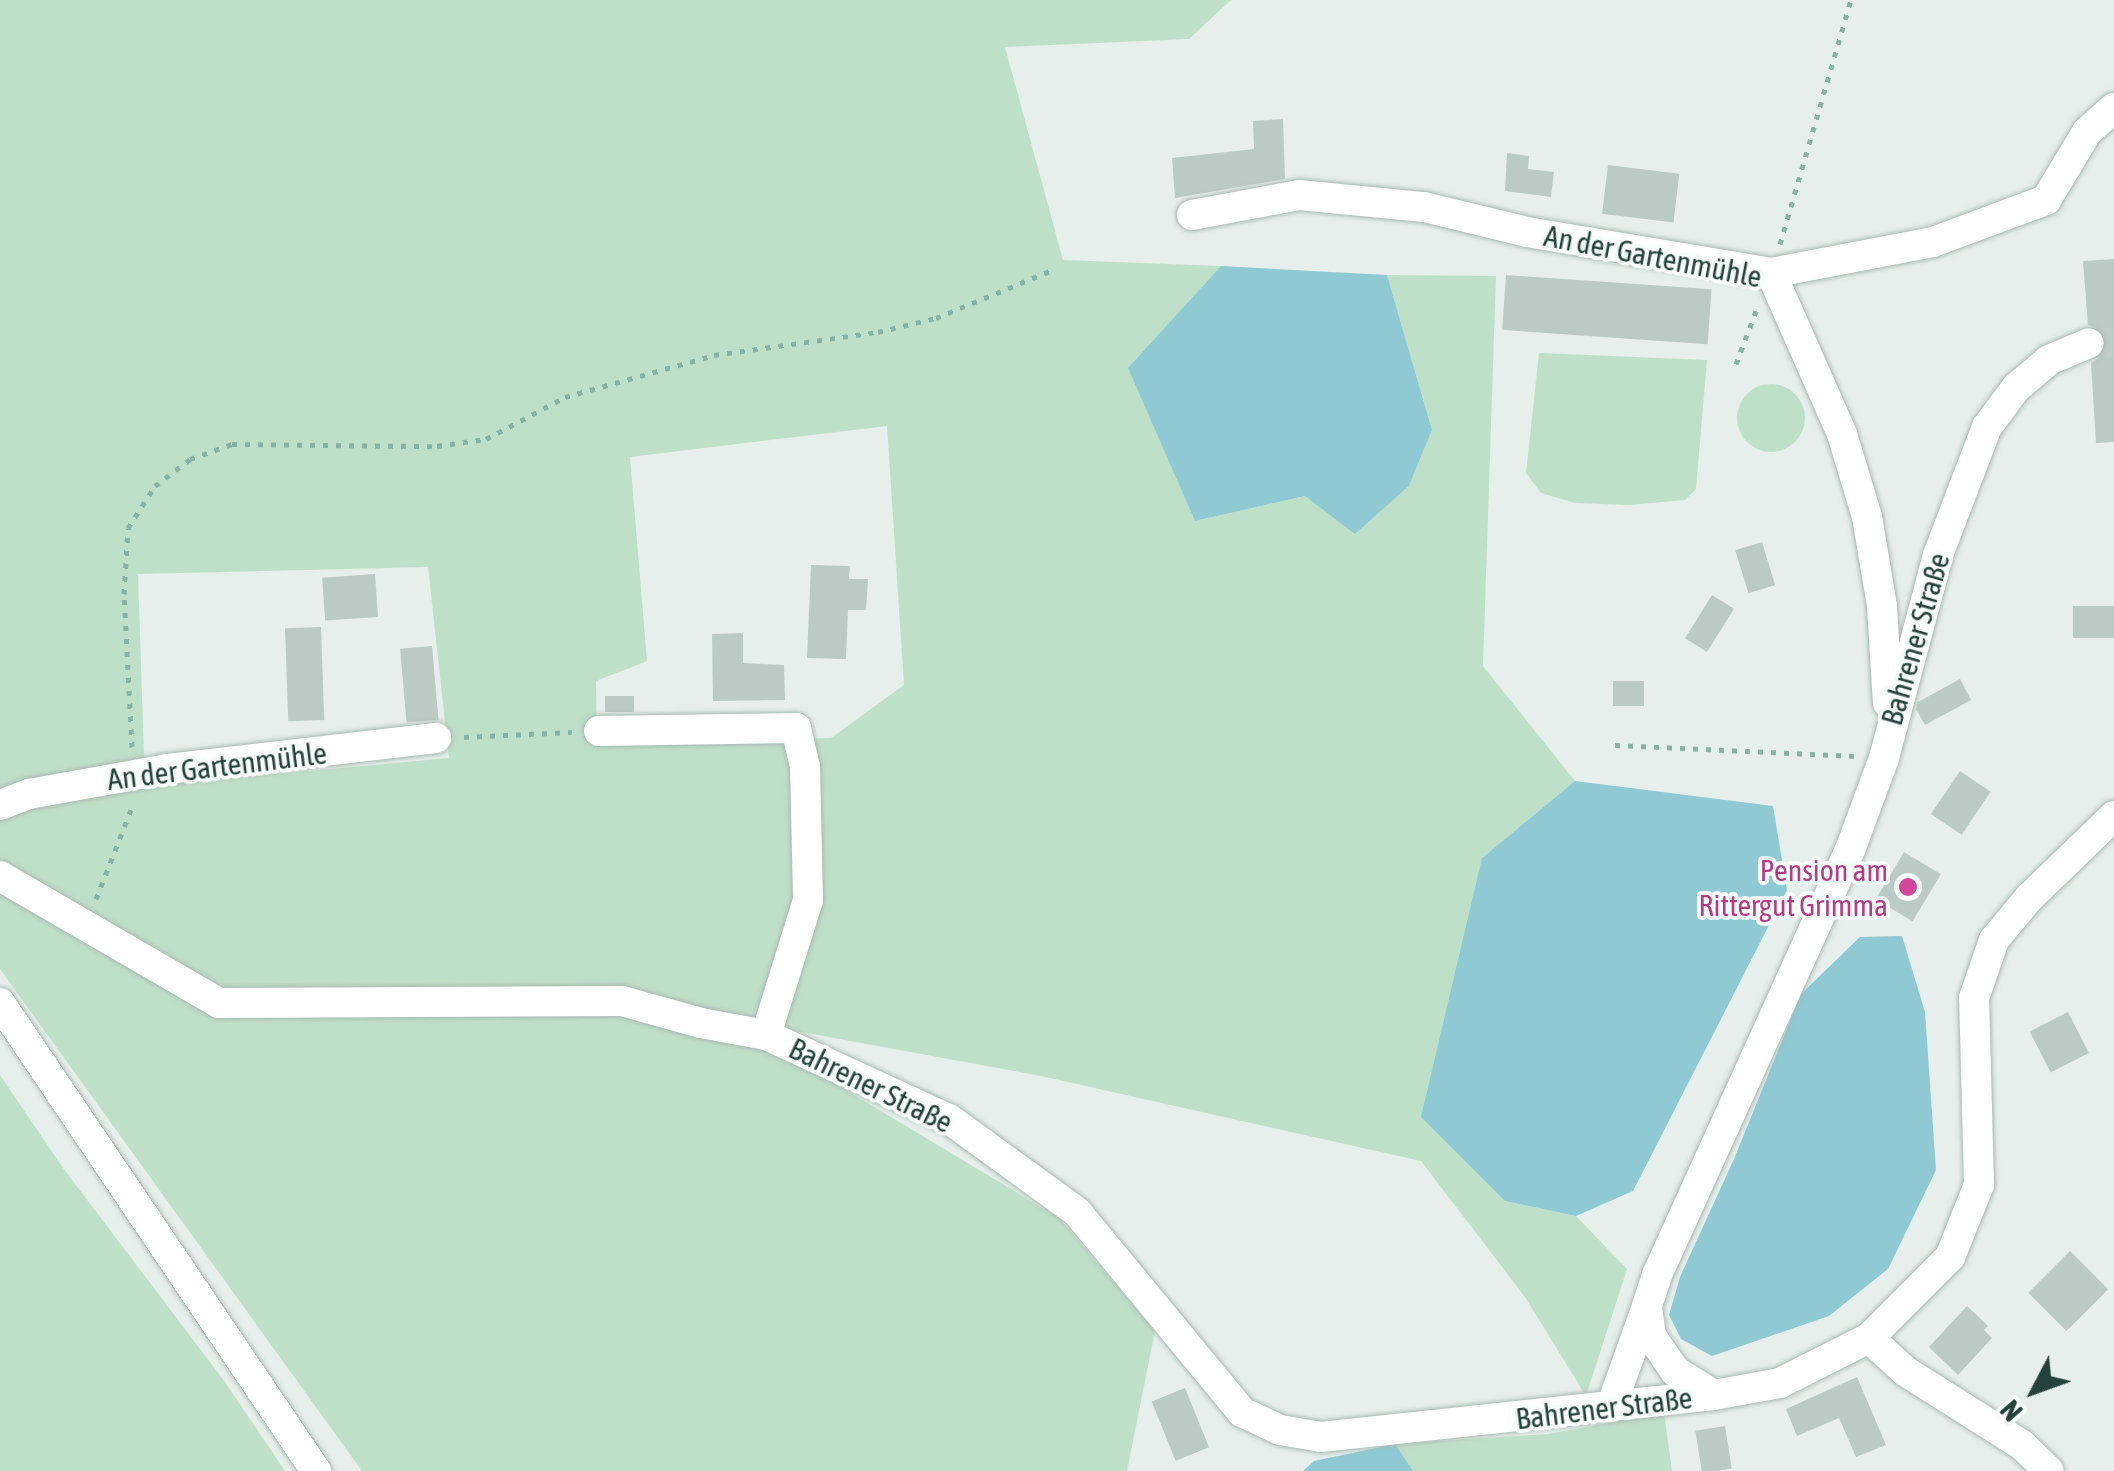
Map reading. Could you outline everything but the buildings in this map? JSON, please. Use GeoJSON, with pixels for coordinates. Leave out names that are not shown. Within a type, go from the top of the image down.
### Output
{"type":"FeatureCollection","features":[{"type":"Feature","properties":{"kind":"street"},"geometry":{"type":"LineString","coordinates":[[1771,273],[1933,242],[2046,200],[2087,132],[2114,108]]}},
{"type":"Feature","properties":{"kind":"street","name":"An der Gartenmühle"},"geometry":{"type":"LineString","coordinates":[[1192,215],[1299,195],[1424,207],[1526,232],[1771,273],[1842,434],[1867,517],[1882,606],[1890,726]]}},
{"type":"Feature","properties":{"kind":"street","name":"Bahrener Straße"},"geometry":{"type":"LineString","coordinates":[[1714,1395],[1675,1371],[1661,1356],[1651,1336],[1647,1306],[1850,850],[1884,758],[1938,555],[1987,427],[2016,388],[2049,360],[2090,343]]}},
{"type":"Feature","properties":{"kind":"street"},"geometry":{"type":"LineString","coordinates":[[599,731],[796,728],[805,766],[808,900],[766,1035]]}},
{"type":"Feature","properties":{"kind":"street","name":"An der Gartenmühle"},"geometry":{"type":"LineString","coordinates":[[0,805],[29,794],[134,774],[436,738]]}},
{"type":"Feature","properties":{"kind":"street","name":"Bahrener Straße"},"geometry":{"type":"LineString","coordinates":[[0,876],[219,1003],[622,1001],[701,1023],[766,1035],[949,1119],[1077,1212],[1242,1412],[1280,1430],[1321,1437],[1714,1395],[1780,1383],[1869,1338],[1950,1257],[1968,1223],[1979,1185],[1974,998],[1994,940],[2029,898],[2114,816]]}},
{"type":"Feature","properties":{"kind":"street"},"geometry":{"type":"LineString","coordinates":[[0,1003],[316,1471]]}},
{"type":"Feature","properties":{"kind":"street"},"geometry":{"type":"LineString","coordinates":[[1611,1407],[1647,1306]]}},
{"type":"Feature","properties":{"kind":"street"},"geometry":{"type":"LineString","coordinates":[[1869,1338],[1905,1372],[2022,1445],[2049,1471]]}},
{"type":"Feature","properties":{"kind":"path"},"geometry":{"type":"LineString","coordinates":[[1736,364],[1771,273],[1851,0]]}},
{"type":"Feature","properties":{"kind":"path"},"geometry":{"type":"LineString","coordinates":[[85,924],[137,794],[124,594],[128,528],[156,486],[190,458],[232,444],[437,446],[486,439],[565,397],[714,355],[878,332],[936,318],[1050,271]]}},
{"type":"Feature","properties":{"kind":"path"},"geometry":{"type":"LineString","coordinates":[[436,738],[599,731]]}},
{"type":"Feature","properties":{"kind":"path"},"geometry":{"type":"LineString","coordinates":[[1615,745],[1884,758]]}},
{"type":"Feature","properties":{"kind":"green space"},"geometry":{"type":"Polygon","coordinates":[[[0,0],[1231,0],[1189,39],[1005,47],[1063,260],[1221,266],[1129,368],[1195,521],[1305,496],[1356,533],[1409,486],[1432,430],[1387,275],[1496,276],[1483,666],[1575,781],[1482,858],[1505,1201],[1576,1216],[1627,1269],[1586,1396],[1525,1297],[1421,1161],[1041,1076],[709,1015],[806,1066],[1059,1218],[1155,1331],[1127,1471],[362,1471],[0,969],[0,0]],[[887,426],[630,457],[647,661],[596,681],[597,741],[831,738],[904,685],[887,426]],[[428,567],[138,574],[145,786],[449,758],[428,567]]]}},
{"type":"Feature","properties":{"kind":"green space"},"geometry":{"type":"Polygon","coordinates":[[[1539,353],[1707,360],[1696,489],[1685,500],[1630,505],[1575,503],[1541,493],[1526,473],[1539,353]]]}},
{"type":"Feature","properties":{"kind":"green space"},"geometry":{"type":"Polygon","coordinates":[[[1771,384],[1795,394],[1805,418],[1795,442],[1771,452],[1747,442],[1737,418],[1747,394],[1771,384]]]}},
{"type":"Feature","properties":{"kind":"green space"},"geometry":{"type":"Polygon","coordinates":[[[0,1075],[63,1168],[225,1382],[285,1471],[0,1471],[0,1075]]]}},
{"type":"Feature","properties":{"kind":"green space"},"geometry":{"type":"Polygon","coordinates":[[[1664,1413],[1672,1471],[1413,1471],[1395,1444],[1548,1434],[1664,1413]]]}},
{"type":"Feature","properties":{"kind":"water"},"geometry":{"type":"Polygon","coordinates":[[[1221,266],[1387,275],[1432,430],[1409,486],[1355,534],[1305,496],[1195,521],[1128,368],[1221,266]]]}},
{"type":"Feature","properties":{"kind":"water"},"geometry":{"type":"Polygon","coordinates":[[[1575,781],[1773,806],[1787,890],[1633,1191],[1576,1216],[1505,1201],[1421,1117],[1482,858],[1575,781]]]}},
{"type":"Feature","properties":{"kind":"water"},"geometry":{"type":"Polygon","coordinates":[[[1902,936],[1925,1012],[1936,1170],[1888,1269],[1829,1316],[1712,1356],[1681,1339],[1669,1315],[1680,1277],[1734,1159],[1801,994],[1860,937],[1902,936]]]}},
{"type":"Feature","properties":{"kind":"water"},"geometry":{"type":"Polygon","coordinates":[[[1395,1444],[1413,1471],[1303,1471],[1314,1461],[1395,1444]]]}},
{"type":"Feature","properties":{"kind":"tunnel"},"geometry":{"type":"LineString","coordinates":[[2089,343],[2114,342]]}},
{"type":"Feature","properties":{"kind":"place","name":"Pension am Rittergut Grimma"},"geometry":{"type":"Point","coordinates":[1908,887]}}]}
